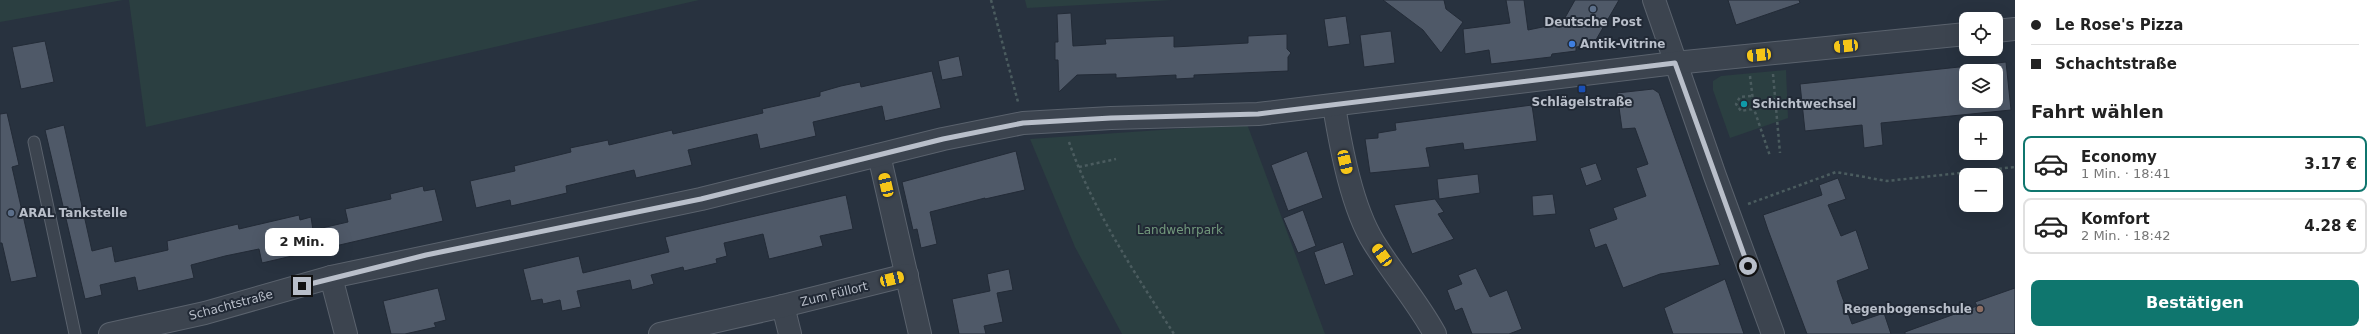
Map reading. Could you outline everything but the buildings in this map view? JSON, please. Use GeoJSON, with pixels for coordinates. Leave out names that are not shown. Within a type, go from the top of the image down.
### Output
{"type":"FeatureCollection","features":[{"type":"Feature","properties":{"kind":"street"},"geometry":{"type":"LineString","coordinates":[[1654,0],[1675,63],[1773,334]]}},
{"type":"Feature","properties":{"kind":"street"},"geometry":{"type":"LineString","coordinates":[[2003,30],[2015,29]]}},
{"type":"Feature","properties":{"kind":"street"},"geometry":{"type":"LineString","coordinates":[[1675,63],[1959,35]]}},
{"type":"Feature","properties":{"kind":"street","name":"Schachtstraße"},"geometry":{"type":"LineString","coordinates":[[110,334],[205,313],[331,277],[701,199],[987,129],[1023,123],[1062,120],[1258,114],[1334,106],[1675,63]]}},
{"type":"Feature","properties":{"kind":"street"},"geometry":{"type":"LineString","coordinates":[[1334,106],[1353,194],[1373,242],[1420,307],[1434,334]]}},
{"type":"Feature","properties":{"kind":"street"},"geometry":{"type":"LineString","coordinates":[[879,155],[920,334]]}},
{"type":"Feature","properties":{"kind":"street","name":"Zum Füllort"},"geometry":{"type":"LineString","coordinates":[[660,334],[783,306],[907,275]]}},
{"type":"Feature","properties":{"kind":"street"},"geometry":{"type":"LineString","coordinates":[[331,277],[346,334]]}},
{"type":"Feature","properties":{"kind":"street","name":"Zum Füllort"},"geometry":{"type":"LineString","coordinates":[[783,306],[790,334]]}},
{"type":"Feature","properties":{"kind":"lane"},"geometry":{"type":"LineString","coordinates":[[34,142],[75,334]]}},
{"type":"Feature","properties":{"kind":"path"},"geometry":{"type":"LineString","coordinates":[[991,0],[1023,123]]}},
{"type":"Feature","properties":{"kind":"path"},"geometry":{"type":"LineString","coordinates":[[1771,54],[1780,153]]}},
{"type":"Feature","properties":{"kind":"path"},"geometry":{"type":"LineString","coordinates":[[1748,56],[1751,96],[1770,156]]}},
{"type":"Feature","properties":{"kind":"path"},"geometry":{"type":"LineString","coordinates":[[1751,96],[1740,97],[1736,104],[1741,111],[1754,109]]}},
{"type":"Feature","properties":{"kind":"path"},"geometry":{"type":"LineString","coordinates":[[1062,120],[1089,193],[1130,265],[1174,334]]}},
{"type":"Feature","properties":{"kind":"path"},"geometry":{"type":"LineString","coordinates":[[1079,167],[1116,159]]}},
{"type":"Feature","properties":{"kind":"path"},"geometry":{"type":"LineString","coordinates":[[1728,211],[1836,172],[1887,181],[2015,167]]}},
{"type":"Feature","properties":{"kind":"green space"},"geometry":{"type":"Polygon","coordinates":[[[0,0],[123,0],[0,22],[0,0]]]}},
{"type":"Feature","properties":{"kind":"green space"},"geometry":{"type":"Polygon","coordinates":[[[129,0],[699,0],[146,127],[129,0]]]}},
{"type":"Feature","properties":{"kind":"green space"},"geometry":{"type":"Polygon","coordinates":[[[1025,0],[1172,0],[1027,8],[1025,0]]]}},
{"type":"Feature","properties":{"kind":"green space"},"geometry":{"type":"Polygon","coordinates":[[[1786,70],[1788,118],[1730,138],[1713,90],[1713,81],[1721,76],[1786,70]]]}},
{"type":"Feature","properties":{"kind":"green space","name":"Landwehrpark"},"geometry":{"type":"Polygon","coordinates":[[[1247,124],[1325,334],[1122,334],[1075,247],[1030,139],[1247,124]]]}},
{"type":"Feature","properties":{"kind":"place","name":"Deutsche Post"},"geometry":{"type":"Point","coordinates":[1593,9]}},
{"type":"Feature","properties":{"kind":"place","name":"Antik-Vitrine"},"geometry":{"type":"Point","coordinates":[1572,44]}},
{"type":"Feature","properties":{"kind":"place","name":"Schlägelstraße"},"geometry":{"type":"Point","coordinates":[1582,89]}},
{"type":"Feature","properties":{"kind":"place","name":"Schichtwechsel"},"geometry":{"type":"Point","coordinates":[1744,104]}},
{"type":"Feature","properties":{"kind":"place","name":"ARAL Tankstelle"},"geometry":{"type":"Point","coordinates":[11,213]}},
{"type":"Feature","properties":{"kind":"place","name":"Regenbogenschule"},"geometry":{"type":"Point","coordinates":[1980,309]}},
{"type":"Feature","properties":{"kind":"route"},"geometry":{"type":"LineString","coordinates":[[302,286],[331,277],[426,255],[701,199],[943,139],[1023,123],[1111,118],[1192,117],[1258,114],[1336,106],[1675,63],[1748,266]]}}]}
